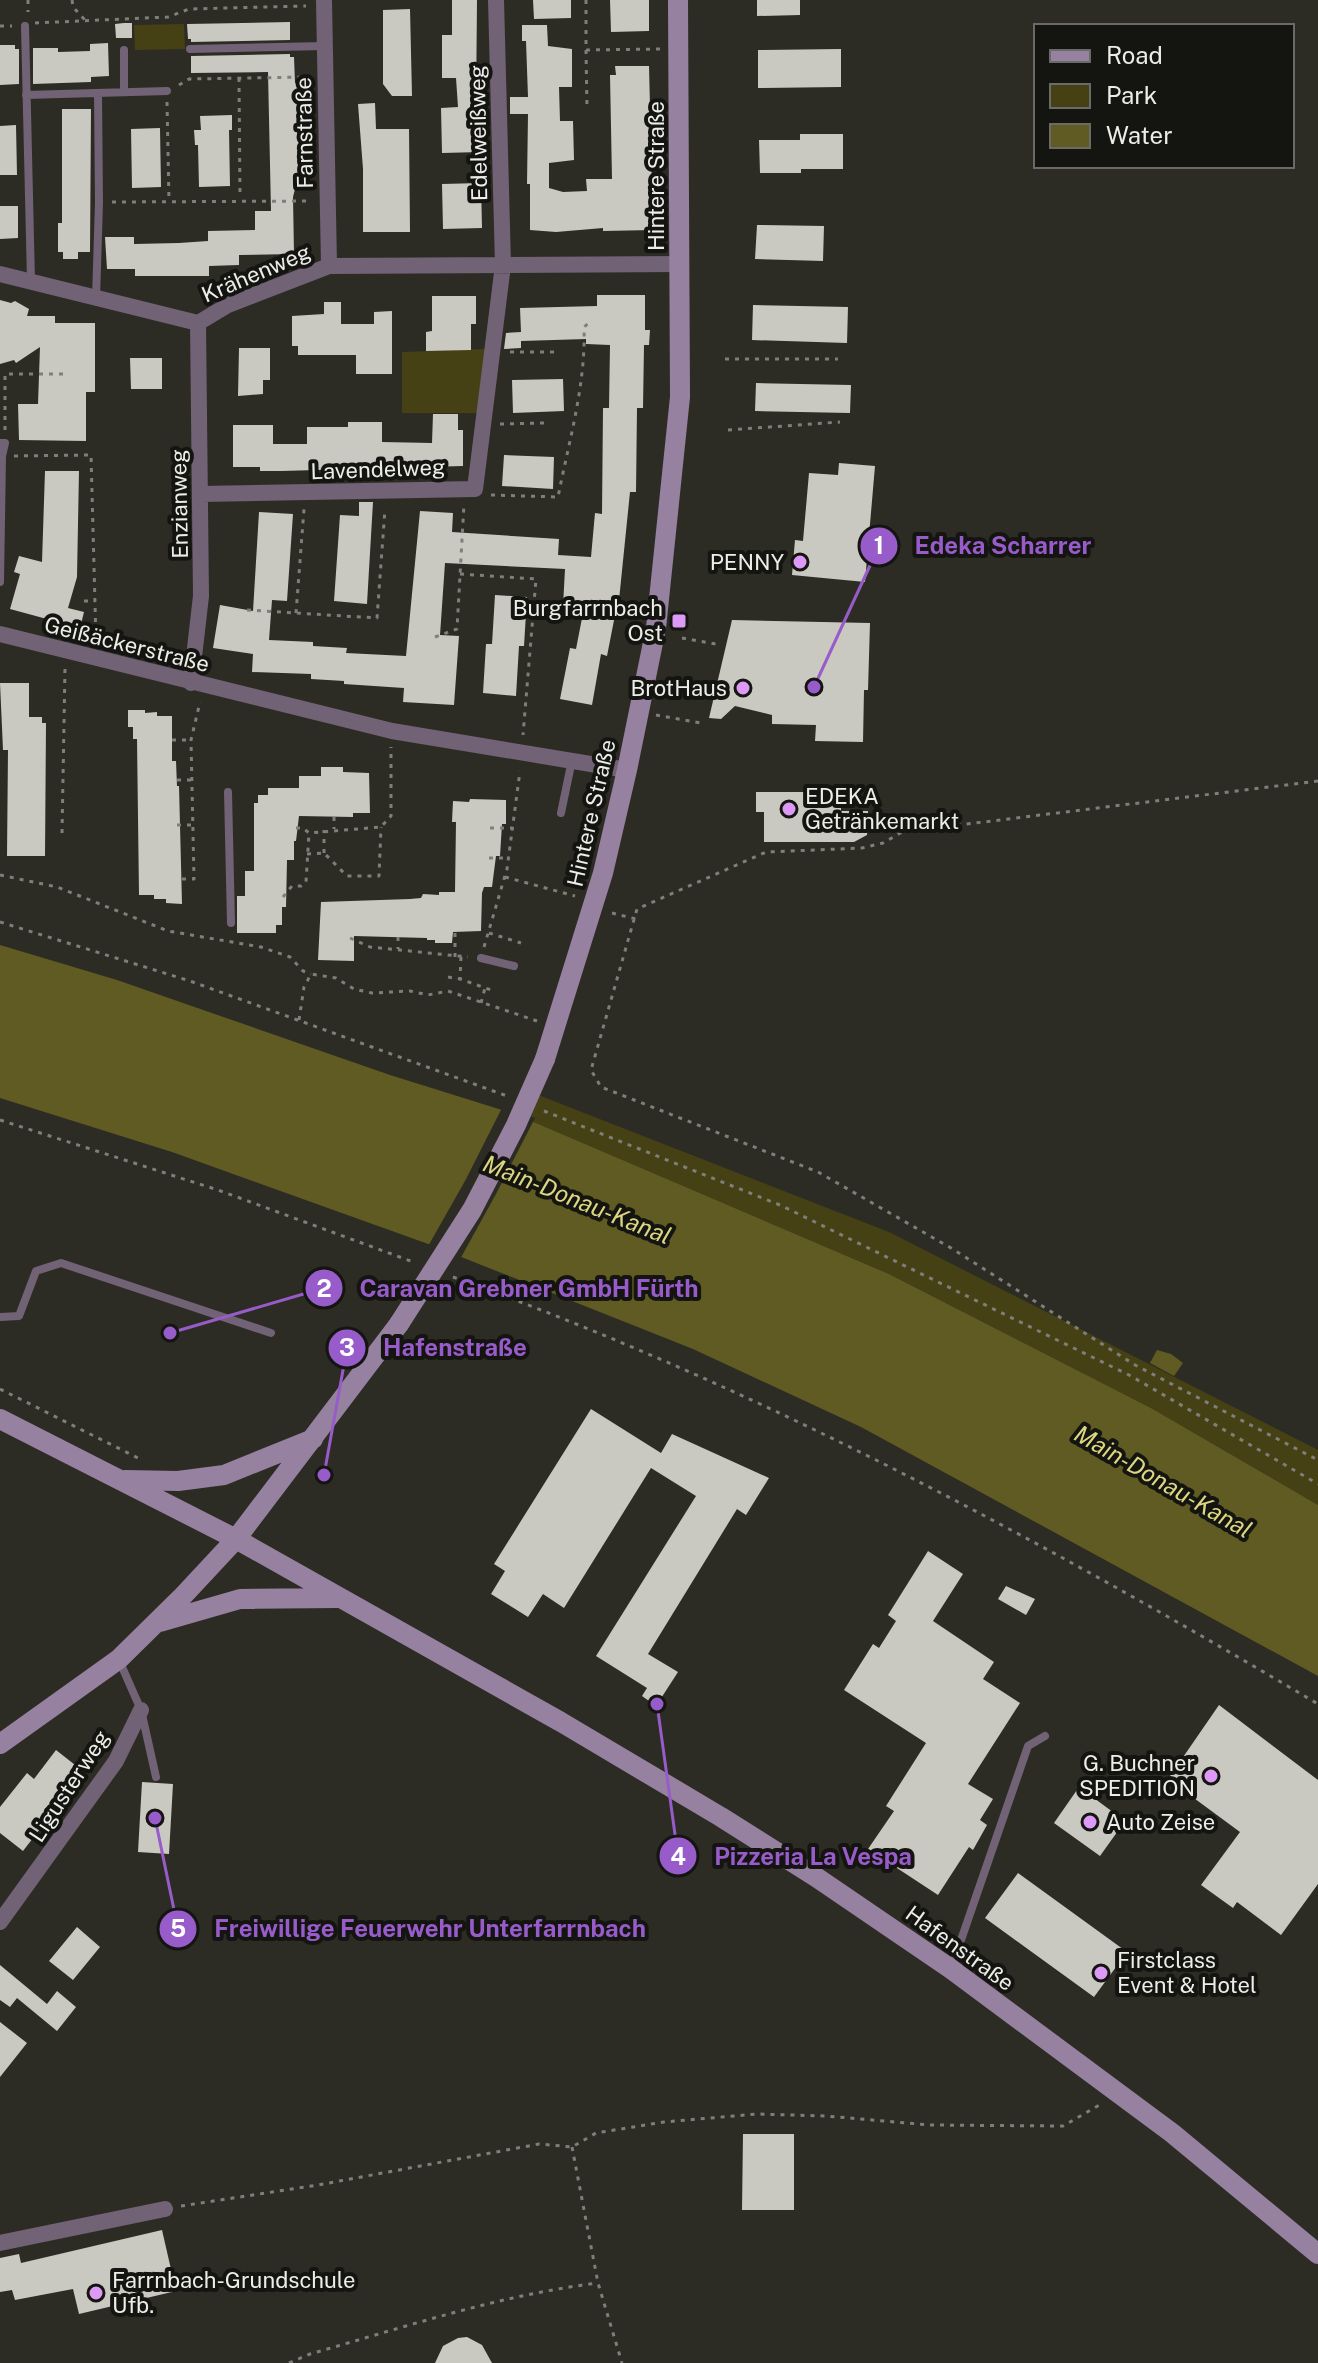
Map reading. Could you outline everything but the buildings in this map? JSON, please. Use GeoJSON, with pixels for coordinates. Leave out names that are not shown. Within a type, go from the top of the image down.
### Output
{"type":"FeatureCollection","features":[{"type":"Feature","properties":{"kind":"street","name":"Edelweißweg"},"geometry":{"type":"LineString","coordinates":[[496,0],[503,265]]}},
{"type":"Feature","properties":{"kind":"street","name":"Hintere Straße"},"geometry":{"type":"LineString","coordinates":[[0,1744],[119,1659],[236,1539],[399,1324],[472,1210],[516,1125],[545,1059],[586,902],[627,770],[656,628],[675,461],[681,363],[678,0]]}},
{"type":"Feature","properties":{"kind":"street","name":"Farnstraße"},"geometry":{"type":"LineString","coordinates":[[324,2],[329,266]]}},
{"type":"Feature","properties":{"kind":"street","name":"Krähenweg"},"geometry":{"type":"LineString","coordinates":[[0,274],[198,323],[228,305],[329,266],[681,264]]}},
{"type":"Feature","properties":{"kind":"street","name":"Lavendelweg"},"geometry":{"type":"LineString","coordinates":[[201,494],[470,489],[483,425],[503,265]]}},
{"type":"Feature","properties":{"kind":"street","name":"Enzianweg"},"geometry":{"type":"LineString","coordinates":[[197,685],[201,596],[198,323]]}},
{"type":"Feature","properties":{"kind":"street","name":"Geißäckerstraße"},"geometry":{"type":"LineString","coordinates":[[0,634],[392,731],[627,770]]}},
{"type":"Feature","properties":{"kind":"street","name":"Hafenstraße"},"geometry":{"type":"LineString","coordinates":[[0,1419],[236,1539],[561,1722],[816,1877],[951,1969],[1228,2178],[1318,2254]]}},
{"type":"Feature","properties":{"kind":"street"},"geometry":{"type":"LineString","coordinates":[[119,1479],[178,1481],[224,1475],[313,1439]]}},
{"type":"Feature","properties":{"kind":"street"},"geometry":{"type":"LineString","coordinates":[[153,1624],[240,1599],[337,1598]]}},
{"type":"Feature","properties":{"kind":"street","name":"Ligusterweg"},"geometry":{"type":"LineString","coordinates":[[0,1922],[116,1761],[141,1710]]}},
{"type":"Feature","properties":{"kind":"street"},"geometry":{"type":"LineString","coordinates":[[0,2243],[165,2209]]}},
{"type":"Feature","properties":{"kind":"lane"},"geometry":{"type":"LineString","coordinates":[[25,26],[31,282]]}},
{"type":"Feature","properties":{"kind":"lane"},"geometry":{"type":"LineString","coordinates":[[190,49],[325,46]]}},
{"type":"Feature","properties":{"kind":"lane"},"geometry":{"type":"LineString","coordinates":[[124,50],[124,92]]}},
{"type":"Feature","properties":{"kind":"lane"},"geometry":{"type":"LineString","coordinates":[[26,95],[167,91]]}},
{"type":"Feature","properties":{"kind":"lane"},"geometry":{"type":"LineString","coordinates":[[96,298],[98,93]]}},
{"type":"Feature","properties":{"kind":"lane"},"geometry":{"type":"LineString","coordinates":[[0,582],[2,443]]}},
{"type":"Feature","properties":{"kind":"lane"},"geometry":{"type":"LineString","coordinates":[[561,813],[572,760]]}},
{"type":"Feature","properties":{"kind":"lane"},"geometry":{"type":"LineString","coordinates":[[228,792],[231,923]]}},
{"type":"Feature","properties":{"kind":"lane"},"geometry":{"type":"LineString","coordinates":[[481,958],[514,966]]}},
{"type":"Feature","properties":{"kind":"lane"},"geometry":{"type":"LineString","coordinates":[[0,1317],[19,1316],[36,1271],[61,1263],[271,1333]]}},
{"type":"Feature","properties":{"kind":"lane"},"geometry":{"type":"LineString","coordinates":[[119,1659],[141,1710],[156,1777]]}},
{"type":"Feature","properties":{"kind":"lane"},"geometry":{"type":"LineString","coordinates":[[951,1969],[1028,1746],[1045,1736]]}},
{"type":"Feature","properties":{"kind":"path"},"geometry":{"type":"LineString","coordinates":[[72,0],[73,7],[85,20]]}},
{"type":"Feature","properties":{"kind":"path"},"geometry":{"type":"LineString","coordinates":[[586,0],[587,109]]}},
{"type":"Feature","properties":{"kind":"path"},"geometry":{"type":"LineString","coordinates":[[25,26],[39,22],[168,17],[189,9],[324,2]]}},
{"type":"Feature","properties":{"kind":"path"},"geometry":{"type":"LineString","coordinates":[[586,50],[678,49]]}},
{"type":"Feature","properties":{"kind":"path"},"geometry":{"type":"LineString","coordinates":[[169,201],[167,91],[189,79],[325,77]]}},
{"type":"Feature","properties":{"kind":"path"},"geometry":{"type":"LineString","coordinates":[[239,78],[240,200]]}},
{"type":"Feature","properties":{"kind":"path"},"geometry":{"type":"LineString","coordinates":[[99,203],[327,201]]}},
{"type":"Feature","properties":{"kind":"path"},"geometry":{"type":"LineString","coordinates":[[435,637],[457,629],[470,489],[487,495],[558,497],[580,386],[585,350],[584,327],[591,321]]}},
{"type":"Feature","properties":{"kind":"path"},"geometry":{"type":"LineString","coordinates":[[492,353],[554,352]]}},
{"type":"Feature","properties":{"kind":"path"},"geometry":{"type":"LineString","coordinates":[[725,359],[838,359]]}},
{"type":"Feature","properties":{"kind":"path"},"geometry":{"type":"LineString","coordinates":[[2,443],[5,374],[69,374]]}},
{"type":"Feature","properties":{"kind":"path"},"geometry":{"type":"LineString","coordinates":[[728,430],[840,422]]}},
{"type":"Feature","properties":{"kind":"path"},"geometry":{"type":"LineString","coordinates":[[483,425],[544,423]]}},
{"type":"Feature","properties":{"kind":"path"},"geometry":{"type":"LineString","coordinates":[[2,456],[91,455],[97,660]]}},
{"type":"Feature","properties":{"kind":"path"},"geometry":{"type":"LineString","coordinates":[[247,610],[377,618],[386,491]]}},
{"type":"Feature","properties":{"kind":"path"},"geometry":{"type":"LineString","coordinates":[[296,613],[305,493]]}},
{"type":"Feature","properties":{"kind":"path"},"geometry":{"type":"LineString","coordinates":[[350,938],[370,947],[481,958],[489,933],[505,877],[513,828],[536,579],[460,574]]}},
{"type":"Feature","properties":{"kind":"path"},"geometry":{"type":"LineString","coordinates":[[84,601],[95,601]]}},
{"type":"Feature","properties":{"kind":"path"},"geometry":{"type":"LineString","coordinates":[[682,638],[716,644]]}},
{"type":"Feature","properties":{"kind":"path"},"geometry":{"type":"LineString","coordinates":[[62,833],[66,652]]}},
{"type":"Feature","properties":{"kind":"path"},"geometry":{"type":"LineString","coordinates":[[182,879],[194,879],[191,740],[197,685]]}},
{"type":"Feature","properties":{"kind":"path"},"geometry":{"type":"LineString","coordinates":[[324,830],[324,853],[347,876],[379,876],[381,827],[391,816],[392,731]]}},
{"type":"Feature","properties":{"kind":"path"},"geometry":{"type":"LineString","coordinates":[[172,740],[191,740]]}},
{"type":"Feature","properties":{"kind":"path"},"geometry":{"type":"LineString","coordinates":[[177,780],[192,780]]}},
{"type":"Feature","properties":{"kind":"path"},"geometry":{"type":"LineString","coordinates":[[1318,781],[902,832],[883,843],[862,848],[766,852],[637,909],[591,1070],[601,1087],[818,1172],[951,1248],[1135,1365],[1318,1460]]}},
{"type":"Feature","properties":{"kind":"path"},"geometry":{"type":"LineString","coordinates":[[334,817],[334,829]]}},
{"type":"Feature","properties":{"kind":"path"},"geometry":{"type":"LineString","coordinates":[[177,825],[193,825]]}},
{"type":"Feature","properties":{"kind":"path"},"geometry":{"type":"LineString","coordinates":[[309,833],[381,827]]}},
{"type":"Feature","properties":{"kind":"path"},"geometry":{"type":"LineString","coordinates":[[296,828],[303,828],[309,833]]}},
{"type":"Feature","properties":{"kind":"path"},"geometry":{"type":"LineString","coordinates":[[490,828],[513,828]]}},
{"type":"Feature","properties":{"kind":"path"},"geometry":{"type":"LineString","coordinates":[[283,897],[292,886],[301,886],[306,882],[309,833]]}},
{"type":"Feature","properties":{"kind":"path"},"geometry":{"type":"LineString","coordinates":[[307,854],[324,853]]}},
{"type":"Feature","properties":{"kind":"path"},"geometry":{"type":"LineString","coordinates":[[489,858],[509,858]]}},
{"type":"Feature","properties":{"kind":"path"},"geometry":{"type":"LineString","coordinates":[[0,875],[57,887],[168,931],[235,945],[261,947],[290,957],[303,971],[336,978],[354,989],[372,993],[410,991],[428,995],[448,991],[555,1029]]}},
{"type":"Feature","properties":{"kind":"path"},"geometry":{"type":"LineString","coordinates":[[505,877],[636,919]]}},
{"type":"Feature","properties":{"kind":"path"},"geometry":{"type":"LineString","coordinates":[[0,922],[190,981],[515,1100]]}},
{"type":"Feature","properties":{"kind":"path"},"geometry":{"type":"LineString","coordinates":[[455,933],[455,957]]}},
{"type":"Feature","properties":{"kind":"path"},"geometry":{"type":"LineString","coordinates":[[489,933],[521,943]]}},
{"type":"Feature","properties":{"kind":"path"},"geometry":{"type":"LineString","coordinates":[[398,937],[398,949]]}},
{"type":"Feature","properties":{"kind":"path"},"geometry":{"type":"LineString","coordinates":[[460,979],[461,957]]}},
{"type":"Feature","properties":{"kind":"path"},"geometry":{"type":"LineString","coordinates":[[299,1020],[304,987],[311,974]]}},
{"type":"Feature","properties":{"kind":"path"},"geometry":{"type":"LineString","coordinates":[[448,977],[491,990]]}},
{"type":"Feature","properties":{"kind":"path"},"geometry":{"type":"LineString","coordinates":[[481,1003],[485,988]]}},
{"type":"Feature","properties":{"kind":"path"},"geometry":{"type":"LineString","coordinates":[[545,1111],[780,1205],[1129,1375],[1318,1484]]}},
{"type":"Feature","properties":{"kind":"path"},"geometry":{"type":"LineString","coordinates":[[0,1120],[218,1190],[417,1263]]}},
{"type":"Feature","properties":{"kind":"path"},"geometry":{"type":"LineString","coordinates":[[444,1273],[715,1383],[847,1444],[1172,1617],[1318,1704]]}},
{"type":"Feature","properties":{"kind":"path"},"geometry":{"type":"LineString","coordinates":[[1129,1375],[1135,1365]]}},
{"type":"Feature","properties":{"kind":"path"},"geometry":{"type":"LineString","coordinates":[[0,1389],[152,1465]]}},
{"type":"Feature","properties":{"kind":"path"},"geometry":{"type":"LineString","coordinates":[[165,2209],[318,2185],[539,2144],[572,2147],[596,2133],[664,2122],[757,2114],[930,2125],[1063,2126],[1118,2095]]}},
{"type":"Feature","properties":{"kind":"path"},"geometry":{"type":"LineString","coordinates":[[572,2147],[598,2283],[622,2363]]}},
{"type":"Feature","properties":{"kind":"path"},"geometry":{"type":"LineString","coordinates":[[289,2363],[310,2354],[467,2310],[549,2289],[598,2283]]}},
{"type":"Feature","properties":{"kind":"green space"},"geometry":{"type":"Polygon","coordinates":[[[184,24],[185,49],[135,50],[134,25],[184,24]]]}},
{"type":"Feature","properties":{"kind":"green space"},"geometry":{"type":"Polygon","coordinates":[[[485,349],[479,413],[402,413],[402,352],[485,349]]]}},
{"type":"Feature","properties":{"kind":"green space"},"geometry":{"type":"Polygon","coordinates":[[[528,1091],[889,1232],[1318,1450],[1318,1505],[1151,1408],[889,1274],[515,1114],[528,1091]]]}},
{"type":"Feature","properties":{"kind":"water","name":"Main-Donau-Kanal"},"geometry":{"type":"Polygon","coordinates":[[[0,945],[117,980],[390,1075],[515,1114],[889,1274],[1151,1408],[1318,1505],[1318,1676],[861,1427],[693,1349],[431,1245],[172,1152],[0,1098],[0,945]]]}},
{"type":"Feature","properties":{"kind":"water"},"geometry":{"type":"Polygon","coordinates":[[[1157,1350],[1171,1354],[1183,1363],[1174,1376],[1150,1363],[1157,1350]]]}},
{"type":"Feature","properties":{"kind":"pier"},"geometry":{"type":"Polygon","coordinates":[[[503,1106],[535,1118],[459,1261],[427,1248],[503,1106]]]}},
{"type":"Feature","properties":{"kind":"place","name":"PENNY"},"geometry":{"type":"Point","coordinates":[800,562]}},
{"type":"Feature","properties":{"kind":"place","name":"Burgfarrnbach Ost"},"geometry":{"type":"Point","coordinates":[679,621]}},
{"type":"Feature","properties":{"kind":"place","name":"Edeka Scharrer"},"geometry":{"type":"Point","coordinates":[814,687]}},
{"type":"Feature","properties":{"kind":"place","name":"BrotHaus"},"geometry":{"type":"Point","coordinates":[743,688]}},
{"type":"Feature","properties":{"kind":"place","name":"EDEKA Getränkemarkt"},"geometry":{"type":"Point","coordinates":[789,809]}},
{"type":"Feature","properties":{"kind":"place","name":"Caravan Grebner GmbH Fürth"},"geometry":{"type":"Point","coordinates":[170,1333]}},
{"type":"Feature","properties":{"kind":"place","name":"Hafenstraße"},"geometry":{"type":"Point","coordinates":[324,1475]}},
{"type":"Feature","properties":{"kind":"place","name":"Pizzeria La Vespa"},"geometry":{"type":"Point","coordinates":[657,1704]}},
{"type":"Feature","properties":{"kind":"place","name":"G. Buchner SPEDITION"},"geometry":{"type":"Point","coordinates":[1211,1776]}},
{"type":"Feature","properties":{"kind":"place","name":"Freiwillige Feuerwehr Unterfarrnbach"},"geometry":{"type":"Point","coordinates":[155,1818]}},
{"type":"Feature","properties":{"kind":"place","name":"Auto Zeise"},"geometry":{"type":"Point","coordinates":[1090,1822]}},
{"type":"Feature","properties":{"kind":"place","name":"Firstclass Event & Hotel"},"geometry":{"type":"Point","coordinates":[1101,1973]}},
{"type":"Feature","properties":{"kind":"place","name":"Farrnbach-Grundschule Ufb."},"geometry":{"type":"Point","coordinates":[96,2293]}}]}
